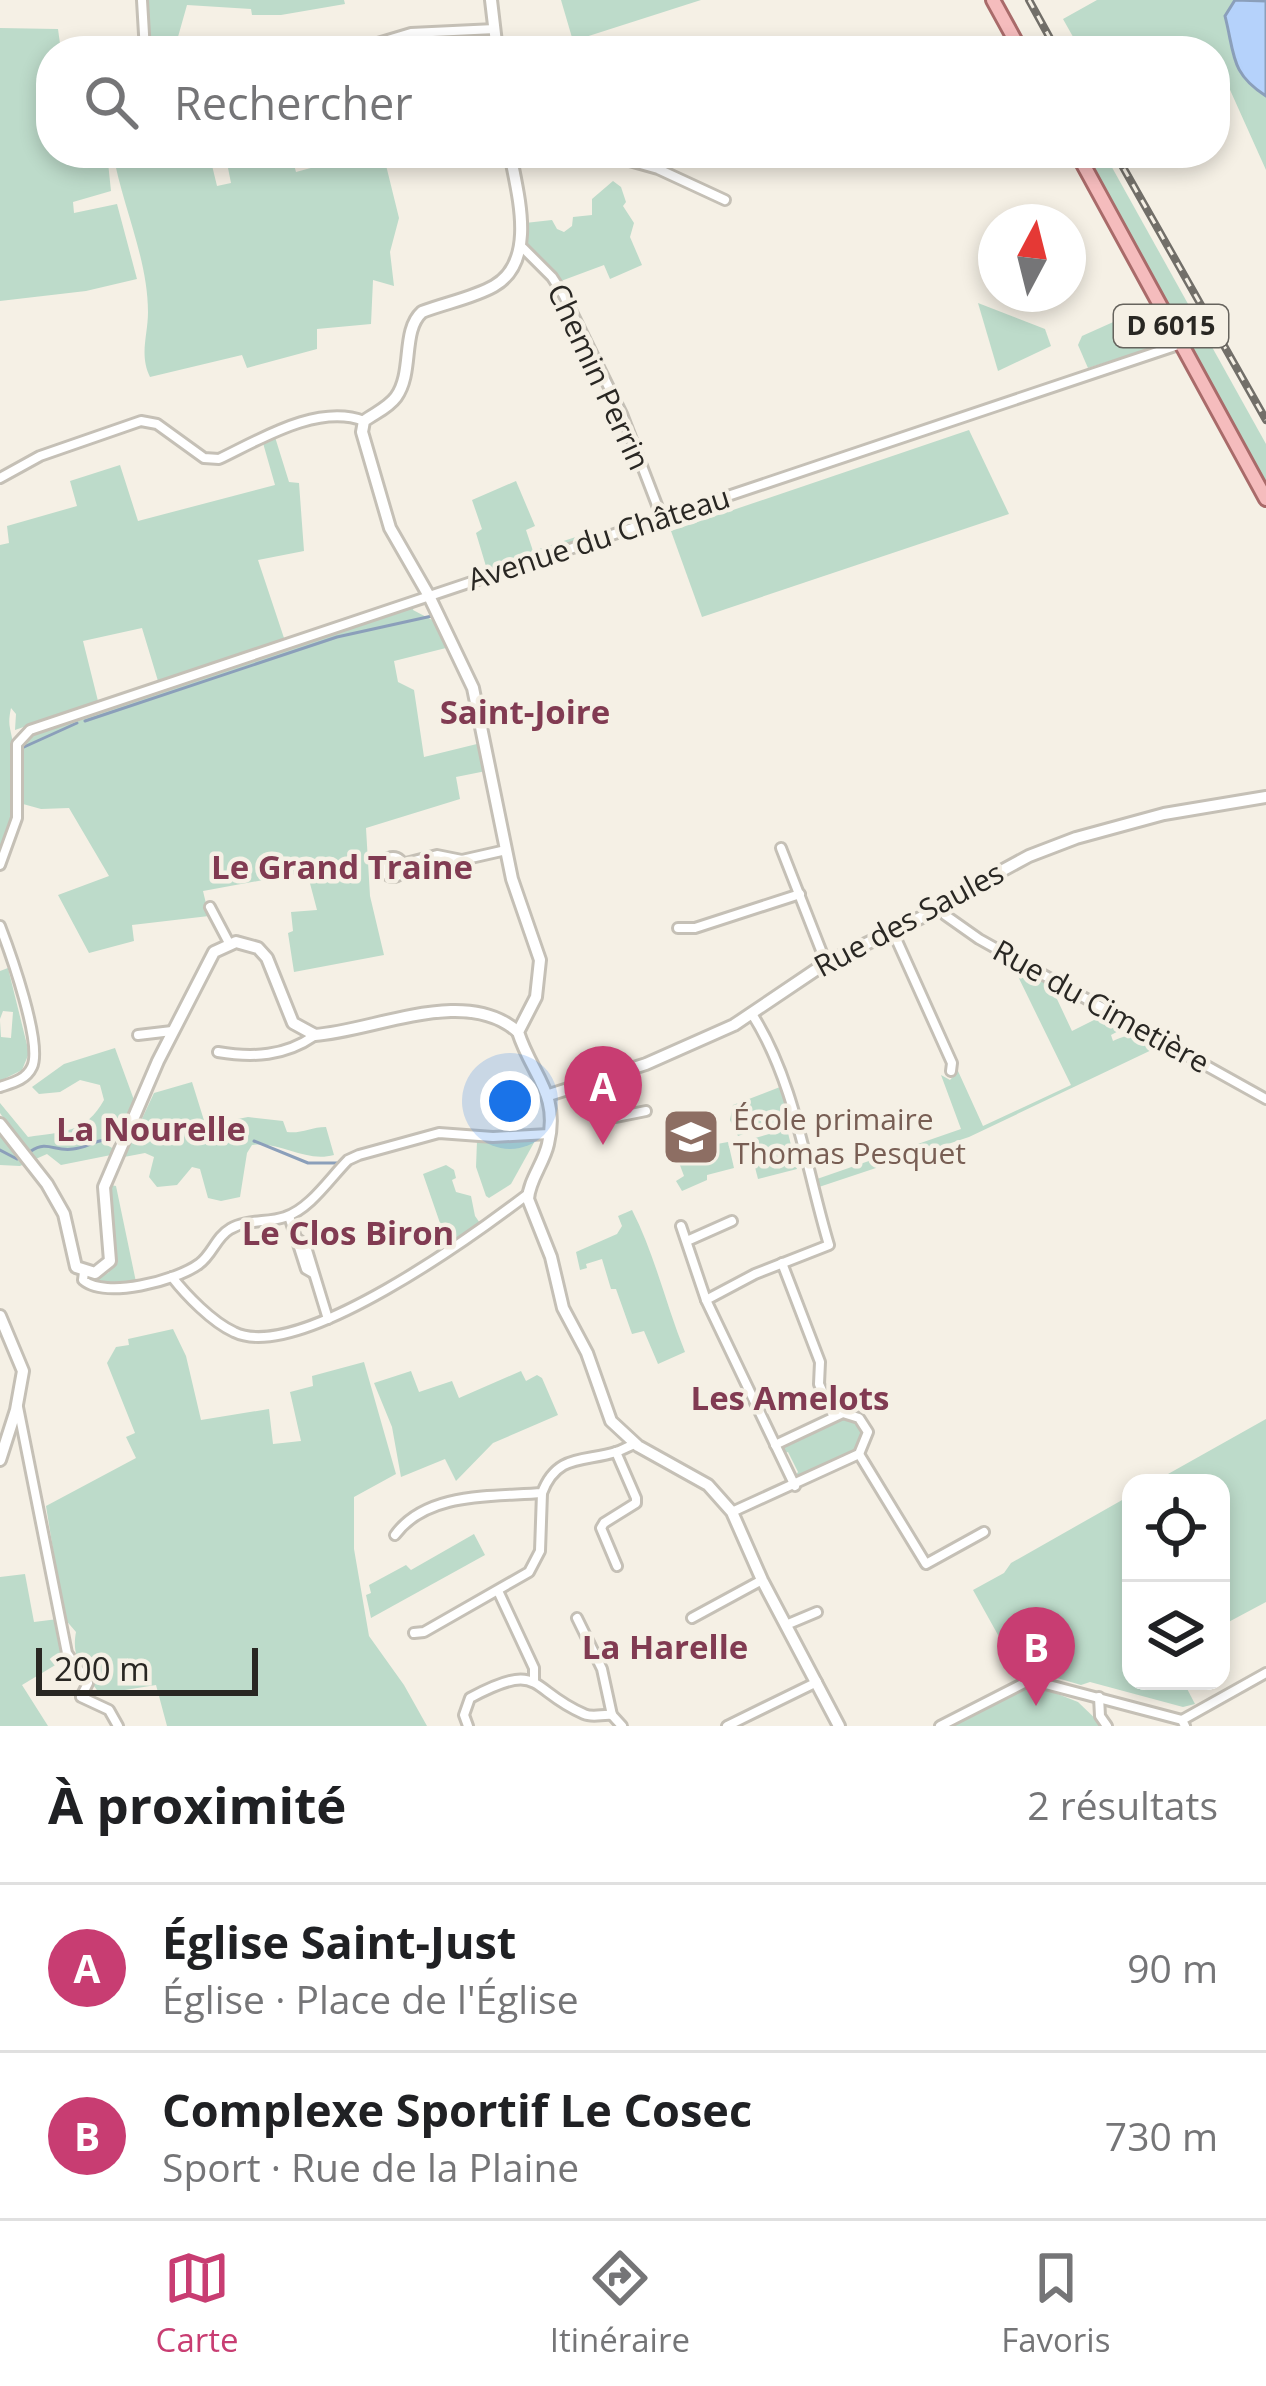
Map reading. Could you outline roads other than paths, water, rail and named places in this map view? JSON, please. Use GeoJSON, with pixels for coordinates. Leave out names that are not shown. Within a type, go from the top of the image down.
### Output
{"type":"FeatureCollection","features":[{"type":"Feature","properties":{"kind":"main road"},"geometry":{"type":"LineString","coordinates":[[994,0],[1013,36]]}},
{"type":"Feature","properties":{"kind":"main road","name":"D 6015"},"geometry":{"type":"LineString","coordinates":[[1085,168],[1266,499]]}},
{"type":"Feature","properties":{"kind":"street"},"geometry":{"type":"LineString","coordinates":[[142,0],[144,36]]}},
{"type":"Feature","properties":{"kind":"street"},"geometry":{"type":"LineString","coordinates":[[491,0],[496,36]]}},
{"type":"Feature","properties":{"kind":"street"},"geometry":{"type":"LineString","coordinates":[[401,36],[495,28]]}},
{"type":"Feature","properties":{"kind":"street"},"geometry":{"type":"LineString","coordinates":[[0,478],[40,456],[131,422],[157,424],[208,459],[219,459],[296,424],[335,417],[364,421],[399,393],[414,319],[493,287],[507,274],[520,245],[512,168]]}},
{"type":"Feature","properties":{"kind":"street"},"geometry":{"type":"LineString","coordinates":[[654,168],[725,200]]}},
{"type":"Feature","properties":{"kind":"street","name":"Chemin Perrin"},"geometry":{"type":"LineString","coordinates":[[520,245],[563,294],[622,414],[662,518]]}},
{"type":"Feature","properties":{"kind":"street","name":"Avenue du Château"},"geometry":{"type":"LineString","coordinates":[[0,865],[17,818],[19,739],[30,730],[1181,344]]}},
{"type":"Feature","properties":{"kind":"street"},"geometry":{"type":"LineString","coordinates":[[364,421],[362,432],[376,489],[400,551],[429,596],[473,688],[506,850],[540,960],[536,997],[518,1032]]}},
{"type":"Feature","properties":{"kind":"street","name":"Rue des Saules"},"geometry":{"type":"LineString","coordinates":[[549,1095],[646,1064],[752,1014],[826,963],[943,907],[988,877],[1076,838],[1164,814],[1266,797]]}},
{"type":"Feature","properties":{"kind":"street"},"geometry":{"type":"LineString","coordinates":[[781,848],[826,963]]}},
{"type":"Feature","properties":{"kind":"street"},"geometry":{"type":"LineString","coordinates":[[402,864],[437,855],[462,860],[506,850]]}},
{"type":"Feature","properties":{"kind":"street"},"geometry":{"type":"LineString","coordinates":[[678,928],[695,928],[800,894]]}},
{"type":"Feature","properties":{"kind":"street"},"geometry":{"type":"LineString","coordinates":[[210,907],[229,943]]}},
{"type":"Feature","properties":{"kind":"street","name":"Rue du Cimetière"},"geometry":{"type":"LineString","coordinates":[[943,907],[945,915],[979,939],[1266,1100]]}},
{"type":"Feature","properties":{"kind":"street"},"geometry":{"type":"LineString","coordinates":[[0,926],[35,1058],[26,1076],[0,1088]]}},
{"type":"Feature","properties":{"kind":"street"},"geometry":{"type":"LineString","coordinates":[[892,930],[947,1052],[951,1071]]}},
{"type":"Feature","properties":{"kind":"street"},"geometry":{"type":"LineString","coordinates":[[0,1124],[64,1214],[76,1267],[95,1273],[110,1261],[104,1186],[172,1031],[214,952],[229,943],[258,948],[267,958],[293,1023],[315,1035]]}},
{"type":"Feature","properties":{"kind":"street"},"geometry":{"type":"LineString","coordinates":[[172,1277],[235,1334],[256,1336],[328,1319],[409,1279],[528,1194],[544,1162],[550,1134],[549,1095],[518,1032],[476,1014],[428,1011],[315,1035],[299,1046],[271,1054],[218,1052]]}},
{"type":"Feature","properties":{"kind":"street"},"geometry":{"type":"LineString","coordinates":[[706,1300],[829,1245],[771,1046],[752,1014]]}},
{"type":"Feature","properties":{"kind":"street"},"geometry":{"type":"LineString","coordinates":[[138,1035],[172,1031]]}},
{"type":"Feature","properties":{"kind":"street"},"geometry":{"type":"LineString","coordinates":[[603,1077],[616,1117],[646,1111]]}},
{"type":"Feature","properties":{"kind":"street"},"geometry":{"type":"LineString","coordinates":[[84,1272],[87,1285],[112,1291],[172,1277],[206,1259],[224,1233],[235,1226],[289,1216],[359,1155],[439,1132],[493,1138],[550,1134]]}},
{"type":"Feature","properties":{"kind":"street"},"geometry":{"type":"LineString","coordinates":[[528,1194],[563,1308],[587,1353],[611,1421],[634,1444],[708,1485],[733,1512],[762,1580],[839,1726]]}},
{"type":"Feature","properties":{"kind":"street"},"geometry":{"type":"LineString","coordinates":[[289,1216],[306,1247],[328,1319]]}},
{"type":"Feature","properties":{"kind":"street"},"geometry":{"type":"LineString","coordinates":[[687,1241],[732,1221]]}},
{"type":"Feature","properties":{"kind":"street"},"geometry":{"type":"LineString","coordinates":[[681,1226],[706,1300],[795,1486]]}},
{"type":"Feature","properties":{"kind":"street"},"geometry":{"type":"LineString","coordinates":[[782,1263],[820,1362],[820,1384],[833,1415]]}},
{"type":"Feature","properties":{"kind":"street"},"geometry":{"type":"LineString","coordinates":[[0,1316],[23,1370],[0,1460]]}},
{"type":"Feature","properties":{"kind":"street"},"geometry":{"type":"LineString","coordinates":[[17,1406],[26,1432],[67,1653],[88,1683],[82,1697],[109,1710],[118,1726]]}},
{"type":"Feature","properties":{"kind":"street"},"geometry":{"type":"LineString","coordinates":[[733,1512],[859,1454],[868,1441],[866,1425],[851,1414],[833,1415],[775,1445]]}},
{"type":"Feature","properties":{"kind":"street"},"geometry":{"type":"LineString","coordinates":[[0,1426],[9,1438]]}},
{"type":"Feature","properties":{"kind":"street"},"geometry":{"type":"LineString","coordinates":[[616,1566],[601,1528],[637,1498],[618,1451],[619,1431]]}},
{"type":"Feature","properties":{"kind":"street"},"geometry":{"type":"LineString","coordinates":[[414,1633],[498,1593],[529,1572],[536,1563],[541,1538],[542,1493],[551,1476],[588,1455],[634,1444]]}},
{"type":"Feature","properties":{"kind":"street"},"geometry":{"type":"LineString","coordinates":[[859,1454],[926,1564],[984,1532]]}},
{"type":"Feature","properties":{"kind":"street"},"geometry":{"type":"LineString","coordinates":[[395,1535],[404,1523],[454,1500],[542,1493]]}},
{"type":"Feature","properties":{"kind":"street"},"geometry":{"type":"LineString","coordinates":[[692,1618],[762,1580]]}},
{"type":"Feature","properties":{"kind":"street"},"geometry":{"type":"LineString","coordinates":[[498,1593],[534,1667],[535,1680]]}},
{"type":"Feature","properties":{"kind":"street"},"geometry":{"type":"LineString","coordinates":[[786,1625],[817,1612]]}},
{"type":"Feature","properties":{"kind":"street"},"geometry":{"type":"LineString","coordinates":[[577,1618],[602,1669],[612,1715],[622,1726]]}},
{"type":"Feature","properties":{"kind":"street"},"geometry":{"type":"LineString","coordinates":[[940,1726],[1030,1680],[1184,1723],[1266,1673]]}},
{"type":"Feature","properties":{"kind":"street"},"geometry":{"type":"LineString","coordinates":[[469,1726],[464,1715],[470,1698],[508,1682],[535,1680],[588,1722],[612,1715]]}},
{"type":"Feature","properties":{"kind":"street"},"geometry":{"type":"LineString","coordinates":[[728,1726],[817,1682]]}},
{"type":"Feature","properties":{"kind":"street"},"geometry":{"type":"LineString","coordinates":[[1099,1697],[1106,1726]]}},
{"type":"Feature","properties":{"kind":"water"},"geometry":{"type":"Polygon","coordinates":[[[1235,0],[1266,1],[1266,96],[1240,71],[1225,16],[1235,0]]]}},
{"type":"Feature","properties":{"kind":"waterway"},"geometry":{"type":"LineString","coordinates":[[85,721],[337,637],[432,616]]}},
{"type":"Feature","properties":{"kind":"waterway"},"geometry":{"type":"LineString","coordinates":[[24,747],[77,723]]}},
{"type":"Feature","properties":{"kind":"waterway"},"geometry":{"type":"LineString","coordinates":[[928,903],[1065,838],[1134,816],[1211,801]]}},
{"type":"Feature","properties":{"kind":"waterway"},"geometry":{"type":"LineString","coordinates":[[31,1151],[42,1146],[77,1148],[105,1140]]}},
{"type":"Feature","properties":{"kind":"waterway"},"geometry":{"type":"LineString","coordinates":[[254,1141],[308,1163],[337,1163]]}},
{"type":"Feature","properties":{"kind":"waterway"},"geometry":{"type":"LineString","coordinates":[[0,1150],[17,1159]]}},
{"type":"Feature","properties":{"kind":"railway"},"geometry":{"type":"LineString","coordinates":[[1029,0],[1049,36]]}},
{"type":"Feature","properties":{"kind":"railway"},"geometry":{"type":"LineString","coordinates":[[1123,168],[1266,420]]}},
{"type":"Feature","properties":{"kind":"place","name":"École primaire Thomas Pesquet"},"geometry":{"type":"Point","coordinates":[691,1137]}},
{"type":"Feature","properties":{"kind":"place","name":"Église Saint-Just"},"geometry":{"type":"Point","coordinates":[603,1145]}},
{"type":"Feature","properties":{"kind":"place","name":"Complexe Sportif Le Cosec"},"geometry":{"type":"Point","coordinates":[1036,1706]}},
{"type":"Feature","properties":{"kind":"district","name":"Saint-Joire"},"geometry":{"type":"Point","coordinates":[525,712]}},
{"type":"Feature","properties":{"kind":"district","name":"Le Grand Traine"},"geometry":{"type":"Point","coordinates":[342,867]}},
{"type":"Feature","properties":{"kind":"district","name":"La Nourelle"},"geometry":{"type":"Point","coordinates":[151,1129]}},
{"type":"Feature","properties":{"kind":"district","name":"Le Clos Biron"},"geometry":{"type":"Point","coordinates":[348,1233]}},
{"type":"Feature","properties":{"kind":"district","name":"Les Amelots"},"geometry":{"type":"Point","coordinates":[790,1398]}},
{"type":"Feature","properties":{"kind":"district","name":"La Harelle"},"geometry":{"type":"Point","coordinates":[665,1647]}}]}
